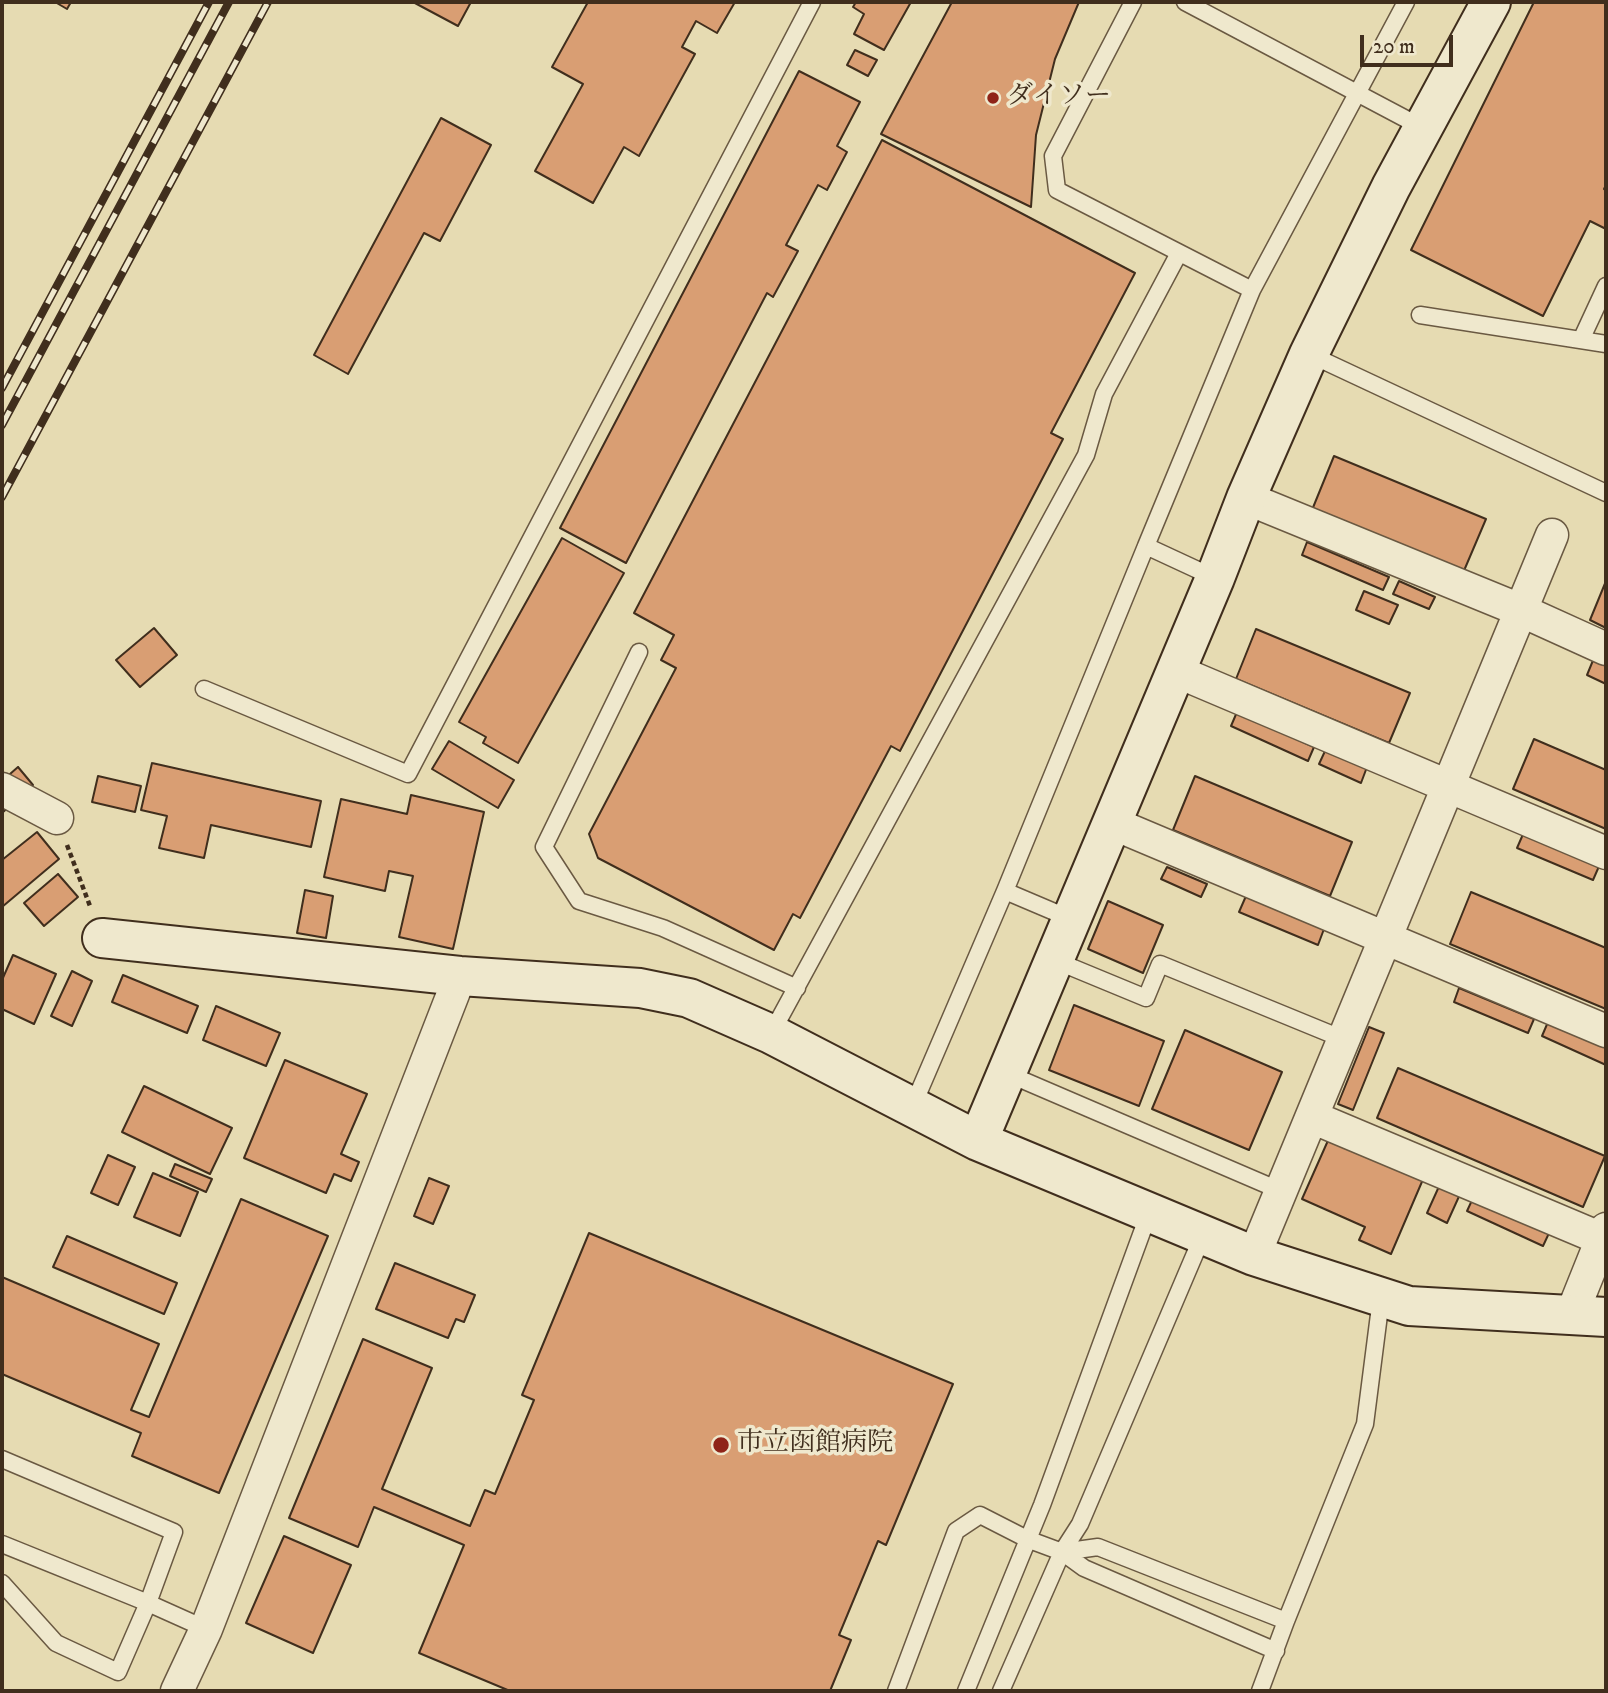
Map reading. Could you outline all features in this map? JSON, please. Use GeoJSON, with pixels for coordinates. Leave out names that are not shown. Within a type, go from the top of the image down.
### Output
{"type":"FeatureCollection","features":[{"type":"Feature","properties":{"kind":"street"},"geometry":{"type":"LineString","coordinates":[[978,1140],[1215,578],[1246,498],[1309,354],[1423,128],[1491,2]]}},
{"type":"Feature","properties":{"kind":"street"},"geometry":{"type":"LineString","coordinates":[[1246,498],[1520,610],[1606,649]]}},
{"type":"Feature","properties":{"kind":"street"},"geometry":{"type":"LineString","coordinates":[[1254,1256],[1552,535]]}},
{"type":"Feature","properties":{"kind":"street"},"geometry":{"type":"LineString","coordinates":[[1176,671],[1606,853]]}},
{"type":"Feature","properties":{"kind":"street"},"geometry":{"type":"LineString","coordinates":[[2,789],[57,818]]}},
{"type":"Feature","properties":{"kind":"street"},"geometry":{"type":"LineString","coordinates":[[1112,823],[1606,1031]]}},
{"type":"Feature","properties":{"kind":"street"},"geometry":{"type":"LineString","coordinates":[[102,938],[460,976],[640,988],[690,998],[771,1034],[978,1140],[1254,1256],[1409,1307],[1589,1317],[1604,1234],[1311,1116]]}},
{"type":"Feature","properties":{"kind":"street"},"geometry":{"type":"LineString","coordinates":[[177,1691],[206,1629],[460,976]]}},
{"type":"Feature","properties":{"kind":"lane"},"geometry":{"type":"LineString","coordinates":[[205,689],[408,774],[813,2]]}},
{"type":"Feature","properties":{"kind":"lane"},"geometry":{"type":"LineString","coordinates":[[1133,2],[1053,156],[1057,190],[1251,290]]}},
{"type":"Feature","properties":{"kind":"lane"},"geometry":{"type":"LineString","coordinates":[[1185,2],[1423,128]]}},
{"type":"Feature","properties":{"kind":"lane"},"geometry":{"type":"LineString","coordinates":[[912,1108],[1005,891],[1251,290],[1406,2]]}},
{"type":"Feature","properties":{"kind":"lane"},"geometry":{"type":"LineString","coordinates":[[771,1034],[1086,456],[1104,394],[1179,253]]}},
{"type":"Feature","properties":{"kind":"lane"},"geometry":{"type":"LineString","coordinates":[[1581,340],[1606,286]]}},
{"type":"Feature","properties":{"kind":"lane"},"geometry":{"type":"LineString","coordinates":[[1420,315],[1606,344]]}},
{"type":"Feature","properties":{"kind":"lane"},"geometry":{"type":"LineString","coordinates":[[1309,354],[1606,493]]}},
{"type":"Feature","properties":{"kind":"lane"},"geometry":{"type":"LineString","coordinates":[[1146,546],[1215,578]]}},
{"type":"Feature","properties":{"kind":"lane"},"geometry":{"type":"LineString","coordinates":[[639,652],[544,847],[579,901],[663,928],[797,988]]}},
{"type":"Feature","properties":{"kind":"lane"},"geometry":{"type":"LineString","coordinates":[[1005,891],[1071,919]]}},
{"type":"Feature","properties":{"kind":"lane"},"geometry":{"type":"LineString","coordinates":[[1054,960],[1146,998],[1160,964],[1343,1039]]}},
{"type":"Feature","properties":{"kind":"lane"},"geometry":{"type":"LineString","coordinates":[[1006,1073],[1281,1191]]}},
{"type":"Feature","properties":{"kind":"lane"},"geometry":{"type":"LineString","coordinates":[[966,1691],[1042,1504],[1149,1213]]}},
{"type":"Feature","properties":{"kind":"lane"},"geometry":{"type":"LineString","coordinates":[[1001,1691],[1062,1552],[1080,1524],[1203,1235]]}},
{"type":"Feature","properties":{"kind":"lane"},"geometry":{"type":"LineString","coordinates":[[1260,1691],[1365,1424],[1381,1299]]}},
{"type":"Feature","properties":{"kind":"lane"},"geometry":{"type":"LineString","coordinates":[[2,1459],[174,1532],[148,1603],[118,1672],[56,1643],[2,1583]]}},
{"type":"Feature","properties":{"kind":"lane"},"geometry":{"type":"LineString","coordinates":[[896,1691],[956,1531],[980,1516],[1027,1539],[1062,1552],[1084,1568],[1276,1651]]}},
{"type":"Feature","properties":{"kind":"lane"},"geometry":{"type":"LineString","coordinates":[[2,1544],[206,1629]]}},
{"type":"Feature","properties":{"kind":"lane"},"geometry":{"type":"LineString","coordinates":[[1062,1552],[1098,1547],[1286,1621]]}},
{"type":"Feature","properties":{"kind":"building"},"geometry":{"type":"Polygon","coordinates":[[[55,2],[71,2],[67,9],[55,2]]]}},
{"type":"Feature","properties":{"kind":"building"},"geometry":{"type":"Polygon","coordinates":[[[413,2],[471,2],[458,26],[413,2]]]}},
{"type":"Feature","properties":{"kind":"building"},"geometry":{"type":"Polygon","coordinates":[[[588,2],[735,2],[717,33],[696,21],[682,47],[695,54],[639,156],[624,147],[593,203],[535,171],[583,84],[552,67],[588,2]]]}},
{"type":"Feature","properties":{"kind":"building"},"geometry":{"type":"Polygon","coordinates":[[[856,2],[911,2],[884,50],[854,34],[864,14],[853,7],[856,2]]]}},
{"type":"Feature","properties":{"kind":"building"},"geometry":{"type":"Polygon","coordinates":[[[952,2],[1079,2],[1055,59],[1036,135],[1031,207],[881,134],[952,2]]]}},
{"type":"Feature","properties":{"kind":"building"},"geometry":{"type":"Polygon","coordinates":[[[1534,2],[1606,2],[1606,229],[1590,221],[1543,316],[1411,250],[1534,2]]]}},
{"type":"Feature","properties":{"kind":"building"},"geometry":{"type":"Polygon","coordinates":[[[855,50],[877,60],[868,76],[847,65],[855,50]]]}},
{"type":"Feature","properties":{"kind":"building"},"geometry":{"type":"Polygon","coordinates":[[[799,71],[860,102],[837,146],[847,152],[827,190],[818,185],[786,245],[798,251],[773,297],[767,293],[626,563],[560,528],[799,71]]]}},
{"type":"Feature","properties":{"kind":"building"},"geometry":{"type":"Polygon","coordinates":[[[441,118],[491,145],[440,241],[424,233],[348,374],[314,355],[441,118]]]}},
{"type":"Feature","properties":{"kind":"building"},"geometry":{"type":"Polygon","coordinates":[[[882,140],[1135,273],[1051,433],[1063,439],[900,751],[891,746],[800,918],[793,914],[774,950],[598,858],[589,834],[676,668],[661,660],[674,635],[634,613],[882,140]]]}},
{"type":"Feature","properties":{"kind":"building"},"geometry":{"type":"Polygon","coordinates":[[[1334,456],[1486,519],[1463,573],[1312,510],[1334,456]]]}},
{"type":"Feature","properties":{"kind":"building"},"geometry":{"type":"Polygon","coordinates":[[[562,538],[624,573],[518,763],[483,743],[486,737],[459,722],[562,538]]]}},
{"type":"Feature","properties":{"kind":"building"},"geometry":{"type":"Polygon","coordinates":[[[1307,542],[1389,577],[1383,590],[1302,555],[1307,542]]]}},
{"type":"Feature","properties":{"kind":"building"},"geometry":{"type":"Polygon","coordinates":[[[1399,581],[1435,597],[1429,609],[1393,594],[1399,581]]]}},
{"type":"Feature","properties":{"kind":"building"},"geometry":{"type":"Polygon","coordinates":[[[1606,581],[1606,628],[1590,620],[1606,581]]]}},
{"type":"Feature","properties":{"kind":"building"},"geometry":{"type":"Polygon","coordinates":[[[1364,591],[1398,605],[1389,624],[1356,610],[1364,591]]]}},
{"type":"Feature","properties":{"kind":"building"},"geometry":{"type":"Polygon","coordinates":[[[154,628],[177,655],[140,687],[116,660],[154,628]]]}},
{"type":"Feature","properties":{"kind":"building"},"geometry":{"type":"Polygon","coordinates":[[[1256,629],[1410,693],[1389,743],[1236,679],[1256,629]]]}},
{"type":"Feature","properties":{"kind":"building"},"geometry":{"type":"Polygon","coordinates":[[[1594,658],[1606,664],[1606,684],[1587,675],[1594,658]]]}},
{"type":"Feature","properties":{"kind":"building"},"geometry":{"type":"Polygon","coordinates":[[[1237,712],[1314,747],[1308,761],[1231,726],[1237,712]]]}},
{"type":"Feature","properties":{"kind":"building"},"geometry":{"type":"Polygon","coordinates":[[[1534,739],[1606,770],[1606,829],[1513,789],[1534,739]]]}},
{"type":"Feature","properties":{"kind":"building"},"geometry":{"type":"Polygon","coordinates":[[[449,741],[514,780],[498,808],[432,769],[449,741]]]}},
{"type":"Feature","properties":{"kind":"building"},"geometry":{"type":"Polygon","coordinates":[[[1326,749],[1367,767],[1361,783],[1319,764],[1326,749]]]}},
{"type":"Feature","properties":{"kind":"building"},"geometry":{"type":"Polygon","coordinates":[[[152,763],[321,801],[311,847],[211,825],[204,858],[159,848],[167,816],[141,810],[152,763]]]}},
{"type":"Feature","properties":{"kind":"building"},"geometry":{"type":"Polygon","coordinates":[[[18,767],[33,785],[2,813],[2,781],[18,767]]]}},
{"type":"Feature","properties":{"kind":"building"},"geometry":{"type":"Polygon","coordinates":[[[98,776],[141,786],[135,812],[92,802],[98,776]]]}},
{"type":"Feature","properties":{"kind":"building"},"geometry":{"type":"Polygon","coordinates":[[[1195,776],[1352,842],[1330,896],[1173,830],[1195,776]]]}},
{"type":"Feature","properties":{"kind":"building"},"geometry":{"type":"Polygon","coordinates":[[[411,795],[484,812],[453,949],[399,937],[413,876],[389,871],[385,891],[324,877],[341,799],[407,814],[411,795]]]}},
{"type":"Feature","properties":{"kind":"building"},"geometry":{"type":"Polygon","coordinates":[[[37,832],[59,859],[2,907],[2,860],[37,832]]]}},
{"type":"Feature","properties":{"kind":"building"},"geometry":{"type":"Polygon","coordinates":[[[1524,832],[1600,864],[1593,880],[1517,848],[1524,832]]]}},
{"type":"Feature","properties":{"kind":"building"},"geometry":{"type":"Polygon","coordinates":[[[1167,867],[1207,884],[1201,897],[1161,879],[1167,867]]]}},
{"type":"Feature","properties":{"kind":"building"},"geometry":{"type":"Polygon","coordinates":[[[58,874],[78,897],[44,926],[24,903],[58,874]]]}},
{"type":"Feature","properties":{"kind":"building"},"geometry":{"type":"Polygon","coordinates":[[[305,890],[333,896],[326,938],[297,933],[305,890]]]}},
{"type":"Feature","properties":{"kind":"building"},"geometry":{"type":"Polygon","coordinates":[[[1471,892],[1606,948],[1606,1009],[1450,944],[1471,892]]]}},
{"type":"Feature","properties":{"kind":"building"},"geometry":{"type":"Polygon","coordinates":[[[1246,896],[1324,929],[1318,945],[1239,912],[1246,896]]]}},
{"type":"Feature","properties":{"kind":"building"},"geometry":{"type":"Polygon","coordinates":[[[1108,901],[1163,925],[1143,973],[1088,949],[1108,901]]]}},
{"type":"Feature","properties":{"kind":"building"},"geometry":{"type":"Polygon","coordinates":[[[13,955],[56,974],[34,1024],[2,1009],[2,980],[13,955]]]}},
{"type":"Feature","properties":{"kind":"building"},"geometry":{"type":"Polygon","coordinates":[[[72,971],[92,981],[72,1026],[51,1016],[72,971]]]}},
{"type":"Feature","properties":{"kind":"building"},"geometry":{"type":"Polygon","coordinates":[[[123,975],[198,1006],[187,1033],[112,1002],[123,975]]]}},
{"type":"Feature","properties":{"kind":"building"},"geometry":{"type":"Polygon","coordinates":[[[1459,988],[1534,1019],[1528,1033],[1454,1002],[1459,988]]]}},
{"type":"Feature","properties":{"kind":"building"},"geometry":{"type":"Polygon","coordinates":[[[1074,1005],[1164,1041],[1139,1106],[1049,1070],[1074,1005]]]}},
{"type":"Feature","properties":{"kind":"building"},"geometry":{"type":"Polygon","coordinates":[[[216,1006],[280,1033],[266,1066],[203,1040],[216,1006]]]}},
{"type":"Feature","properties":{"kind":"building"},"geometry":{"type":"Polygon","coordinates":[[[1548,1022],[1606,1048],[1606,1065],[1542,1036],[1548,1022]]]}},
{"type":"Feature","properties":{"kind":"building"},"geometry":{"type":"Polygon","coordinates":[[[1369,1027],[1384,1033],[1353,1110],[1338,1104],[1369,1027]]]}},
{"type":"Feature","properties":{"kind":"building"},"geometry":{"type":"Polygon","coordinates":[[[1185,1030],[1282,1072],[1249,1150],[1152,1109],[1185,1030]]]}},
{"type":"Feature","properties":{"kind":"building"},"geometry":{"type":"Polygon","coordinates":[[[285,1060],[367,1094],[341,1154],[359,1162],[351,1181],[334,1174],[326,1193],[244,1158],[285,1060]]]}},
{"type":"Feature","properties":{"kind":"building"},"geometry":{"type":"Polygon","coordinates":[[[1398,1068],[1605,1156],[1583,1207],[1377,1118],[1398,1068]]]}},
{"type":"Feature","properties":{"kind":"building"},"geometry":{"type":"Polygon","coordinates":[[[144,1086],[232,1128],[210,1174],[122,1132],[144,1086]]]}},
{"type":"Feature","properties":{"kind":"building"},"geometry":{"type":"Polygon","coordinates":[[[1330,1136],[1424,1177],[1391,1254],[1359,1240],[1365,1227],[1302,1199],[1330,1136]]]}},
{"type":"Feature","properties":{"kind":"building"},"geometry":{"type":"Polygon","coordinates":[[[108,1155],[135,1167],[118,1205],[91,1193],[108,1155]]]}},
{"type":"Feature","properties":{"kind":"building"},"geometry":{"type":"Polygon","coordinates":[[[175,1164],[212,1179],[206,1192],[170,1176],[175,1164]]]}},
{"type":"Feature","properties":{"kind":"building"},"geometry":{"type":"Polygon","coordinates":[[[153,1173],[198,1192],[180,1236],[134,1217],[153,1173]]]}},
{"type":"Feature","properties":{"kind":"building"},"geometry":{"type":"Polygon","coordinates":[[[429,1178],[449,1186],[433,1224],[414,1216],[429,1178]]]}},
{"type":"Feature","properties":{"kind":"building"},"geometry":{"type":"Polygon","coordinates":[[[1441,1182],[1461,1192],[1447,1223],[1427,1213],[1441,1182]]]}},
{"type":"Feature","properties":{"kind":"building"},"geometry":{"type":"Polygon","coordinates":[[[1474,1196],[1550,1231],[1543,1246],[1467,1211],[1474,1196]]]}},
{"type":"Feature","properties":{"kind":"building"},"geometry":{"type":"Polygon","coordinates":[[[241,1199],[328,1236],[219,1493],[132,1456],[141,1433],[2,1374],[2,1277],[159,1344],[131,1410],[149,1417],[241,1199]]]}},
{"type":"Feature","properties":{"kind":"building","name":"市立函館病院"},"geometry":{"type":"Polygon","coordinates":[[[589,1233],[953,1384],[886,1545],[878,1541],[839,1635],[851,1640],[830,1691],[510,1691],[419,1653],[464,1545],[374,1507],[358,1547],[289,1518],[363,1339],[432,1368],[382,1489],[470,1526],[485,1490],[495,1494],[534,1400],[522,1395],[589,1233]]]}},
{"type":"Feature","properties":{"kind":"building"},"geometry":{"type":"Polygon","coordinates":[[[67,1236],[177,1283],[164,1314],[53,1267],[67,1236]]]}},
{"type":"Feature","properties":{"kind":"building"},"geometry":{"type":"Polygon","coordinates":[[[395,1263],[475,1295],[464,1322],[456,1319],[448,1338],[376,1309],[395,1263]]]}},
{"type":"Feature","properties":{"kind":"building"},"geometry":{"type":"Polygon","coordinates":[[[284,1536],[351,1565],[313,1653],[246,1623],[284,1536]]]}},
{"type":"Feature","properties":{"kind":"railway"},"geometry":{"type":"LineString","coordinates":[[2,388],[209,2]]}},
{"type":"Feature","properties":{"kind":"railway"},"geometry":{"type":"LineString","coordinates":[[2,425],[229,2]]}},
{"type":"Feature","properties":{"kind":"railway"},"geometry":{"type":"LineString","coordinates":[[2,497],[268,2]]}},
{"type":"Feature","properties":{"kind":"place","name":"ダイソー"},"geometry":{"type":"Point","coordinates":[993,98]}},
{"type":"Feature","properties":{"kind":"place","name":"市立函館病院"},"geometry":{"type":"Point","coordinates":[721,1445]}}]}
